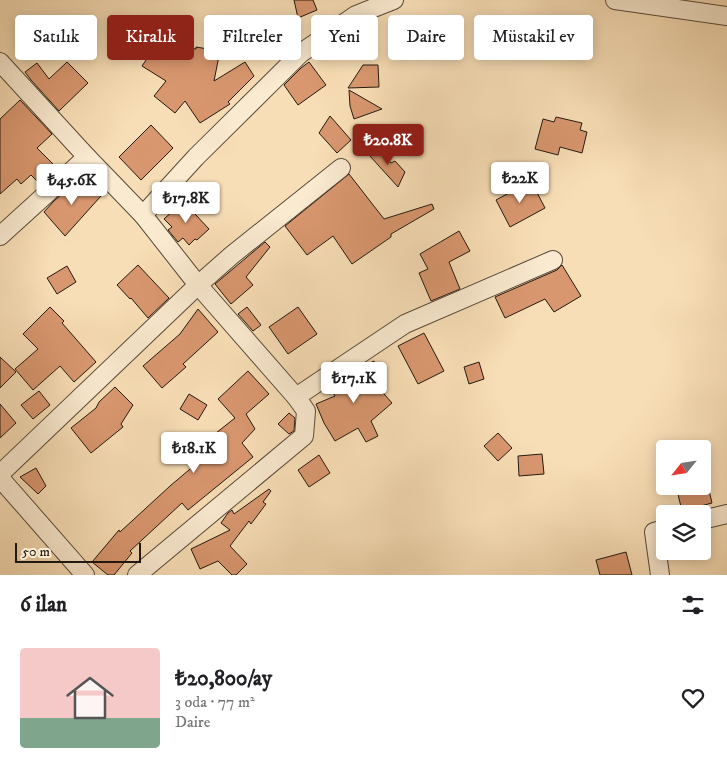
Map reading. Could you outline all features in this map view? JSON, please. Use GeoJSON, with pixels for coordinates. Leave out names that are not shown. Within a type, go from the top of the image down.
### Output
{"type":"FeatureCollection","features":[{"type":"Feature","properties":{"kind":"street"},"geometry":{"type":"LineString","coordinates":[[143,215],[196,156],[301,53],[356,15],[394,0]]}},
{"type":"Feature","properties":{"kind":"street"},"geometry":{"type":"LineString","coordinates":[[615,0],[727,16]]}},
{"type":"Feature","properties":{"kind":"street"},"geometry":{"type":"LineString","coordinates":[[0,62],[143,215],[198,285],[296,397],[306,411],[304,436],[137,575]]}},
{"type":"Feature","properties":{"kind":"street"},"geometry":{"type":"LineString","coordinates":[[0,236],[87,157]]}},
{"type":"Feature","properties":{"kind":"street"},"geometry":{"type":"LineString","coordinates":[[85,575],[0,476],[198,285],[232,255],[341,168]]}},
{"type":"Feature","properties":{"kind":"street"},"geometry":{"type":"LineString","coordinates":[[296,397],[406,324],[553,260]]}},
{"type":"Feature","properties":{"kind":"street"},"geometry":{"type":"LineString","coordinates":[[711,518],[727,514]]}},
{"type":"Feature","properties":{"kind":"street"},"geometry":{"type":"LineString","coordinates":[[656,531],[654,532],[656,546]]}},
{"type":"Feature","properties":{"kind":"street"},"geometry":{"type":"LineString","coordinates":[[658,560],[660,575]]}},
{"type":"Feature","properties":{"kind":"building"},"geometry":{"type":"Polygon","coordinates":[[[294,0],[313,0],[317,10],[301,17],[301,15],[297,15],[294,0]]]}},
{"type":"Feature","properties":{"kind":"building"},"geometry":{"type":"Polygon","coordinates":[[[196,47],[204,48],[204,60],[218,60],[214,81],[245,62],[254,76],[228,102],[230,104],[200,123],[185,101],[175,113],[154,96],[166,81],[142,66],[146,60],[194,60],[194,49],[196,49],[196,47]]]}},
{"type":"Feature","properties":{"kind":"building"},"geometry":{"type":"Polygon","coordinates":[[[67,62],[88,83],[59,111],[25,72],[37,63],[49,79],[67,62]]]}},
{"type":"Feature","properties":{"kind":"building"},"geometry":{"type":"Polygon","coordinates":[[[309,62],[326,85],[298,105],[284,85],[309,62]]]}},
{"type":"Feature","properties":{"kind":"building"},"geometry":{"type":"Polygon","coordinates":[[[363,65],[378,65],[379,87],[348,88],[363,65]]]}},
{"type":"Feature","properties":{"kind":"building"},"geometry":{"type":"Polygon","coordinates":[[[349,90],[382,109],[354,119],[350,106],[349,90]]]}},
{"type":"Feature","properties":{"kind":"building"},"geometry":{"type":"Polygon","coordinates":[[[20,100],[52,134],[37,148],[58,169],[41,185],[31,175],[21,184],[17,179],[0,194],[0,119],[20,100]]]}},
{"type":"Feature","properties":{"kind":"building"},"geometry":{"type":"Polygon","coordinates":[[[330,116],[351,140],[337,153],[319,133],[330,116]]]}},
{"type":"Feature","properties":{"kind":"building"},"geometry":{"type":"Polygon","coordinates":[[[556,117],[582,123],[580,130],[587,132],[582,153],[560,147],[558,155],[535,149],[543,119],[554,122],[556,117]]]}},
{"type":"Feature","properties":{"kind":"building"},"geometry":{"type":"Polygon","coordinates":[[[151,125],[173,148],[141,180],[119,157],[151,125]]]}},
{"type":"Feature","properties":{"kind":"building"},"geometry":{"type":"Polygon","coordinates":[[[380,147],[391,163],[395,161],[405,172],[398,187],[369,155],[380,147]]]}},
{"type":"Feature","properties":{"kind":"building"},"geometry":{"type":"Polygon","coordinates":[[[349,174],[384,219],[432,204],[434,209],[391,234],[391,237],[352,264],[333,236],[307,255],[285,226],[349,174]]]}},
{"type":"Feature","properties":{"kind":"building"},"geometry":{"type":"Polygon","coordinates":[[[81,177],[101,196],[65,236],[44,212],[81,177]]]}},
{"type":"Feature","properties":{"kind":"building"},"geometry":{"type":"Polygon","coordinates":[[[531,181],[545,208],[510,227],[496,200],[531,181]]]}},
{"type":"Feature","properties":{"kind":"building"},"geometry":{"type":"Polygon","coordinates":[[[185,200],[197,212],[195,214],[209,229],[189,245],[183,238],[178,242],[168,230],[172,227],[164,219],[185,200]]]}},
{"type":"Feature","properties":{"kind":"building"},"geometry":{"type":"Polygon","coordinates":[[[459,231],[470,251],[449,262],[460,289],[431,301],[419,273],[428,269],[420,254],[459,231]]]}},
{"type":"Feature","properties":{"kind":"building"},"geometry":{"type":"Polygon","coordinates":[[[265,242],[270,247],[246,277],[253,285],[231,304],[215,284],[265,242]]]}},
{"type":"Feature","properties":{"kind":"building"},"geometry":{"type":"Polygon","coordinates":[[[138,265],[169,298],[148,318],[117,285],[138,265]]]}},
{"type":"Feature","properties":{"kind":"building"},"geometry":{"type":"Polygon","coordinates":[[[562,265],[581,296],[554,312],[545,299],[505,318],[495,297],[557,270],[562,265]]]}},
{"type":"Feature","properties":{"kind":"building"},"geometry":{"type":"Polygon","coordinates":[[[67,266],[76,282],[57,294],[47,278],[67,266]]]}},
{"type":"Feature","properties":{"kind":"building"},"geometry":{"type":"Polygon","coordinates":[[[50,307],[64,321],[62,323],[96,362],[74,382],[60,366],[33,390],[15,369],[38,349],[23,334],[50,307]]]}},
{"type":"Feature","properties":{"kind":"building"},"geometry":{"type":"Polygon","coordinates":[[[247,307],[261,325],[253,331],[238,314],[247,307]]]}},
{"type":"Feature","properties":{"kind":"building"},"geometry":{"type":"Polygon","coordinates":[[[298,307],[317,334],[288,354],[269,327],[298,307]]]}},
{"type":"Feature","properties":{"kind":"building"},"geometry":{"type":"Polygon","coordinates":[[[198,309],[218,332],[183,364],[186,367],[162,388],[143,366],[180,334],[198,309]]]}},
{"type":"Feature","properties":{"kind":"building"},"geometry":{"type":"Polygon","coordinates":[[[424,333],[444,371],[418,384],[398,346],[424,333]]]}},
{"type":"Feature","properties":{"kind":"building"},"geometry":{"type":"Polygon","coordinates":[[[0,357],[16,372],[0,388],[0,357]]]}},
{"type":"Feature","properties":{"kind":"building"},"geometry":{"type":"Polygon","coordinates":[[[374,361],[380,373],[370,378],[392,403],[371,421],[378,436],[366,442],[358,428],[335,441],[324,423],[316,404],[335,396],[330,387],[355,370],[374,361]]]}},
{"type":"Feature","properties":{"kind":"building"},"geometry":{"type":"Polygon","coordinates":[[[479,362],[484,379],[469,384],[464,367],[479,362]]]}},
{"type":"Feature","properties":{"kind":"building"},"geometry":{"type":"Polygon","coordinates":[[[248,371],[269,394],[246,414],[255,429],[242,443],[253,457],[188,510],[182,503],[130,551],[132,553],[114,575],[108,575],[92,562],[119,530],[120,532],[209,453],[202,444],[235,418],[218,399],[248,371]]]}},
{"type":"Feature","properties":{"kind":"building"},"geometry":{"type":"Polygon","coordinates":[[[115,387],[133,405],[121,424],[123,427],[91,453],[71,428],[96,408],[99,402],[115,387]]]}},
{"type":"Feature","properties":{"kind":"building"},"geometry":{"type":"Polygon","coordinates":[[[39,391],[50,405],[33,419],[21,405],[39,391]]]}},
{"type":"Feature","properties":{"kind":"building"},"geometry":{"type":"Polygon","coordinates":[[[189,394],[207,405],[198,420],[180,409],[189,394]]]}},
{"type":"Feature","properties":{"kind":"building"},"geometry":{"type":"Polygon","coordinates":[[[0,404],[16,423],[0,438],[0,404]]]}},
{"type":"Feature","properties":{"kind":"building"},"geometry":{"type":"Polygon","coordinates":[[[289,413],[295,418],[294,431],[289,434],[278,424],[289,413]]]}},
{"type":"Feature","properties":{"kind":"building"},"geometry":{"type":"Polygon","coordinates":[[[498,433],[512,448],[498,461],[484,446],[498,433]]]}},
{"type":"Feature","properties":{"kind":"building"},"geometry":{"type":"Polygon","coordinates":[[[542,454],[544,474],[519,476],[518,456],[542,454]]]}},
{"type":"Feature","properties":{"kind":"building"},"geometry":{"type":"Polygon","coordinates":[[[319,455],[330,473],[309,487],[298,470],[319,455]]]}},
{"type":"Feature","properties":{"kind":"building"},"geometry":{"type":"Polygon","coordinates":[[[36,468],[46,486],[38,494],[20,477],[36,468]]]}},
{"type":"Feature","properties":{"kind":"building"},"geometry":{"type":"Polygon","coordinates":[[[269,489],[271,491],[263,502],[266,504],[251,524],[249,521],[230,546],[247,564],[236,575],[232,575],[218,561],[200,569],[191,549],[230,530],[221,523],[228,513],[232,510],[234,514],[269,489]]]}},
{"type":"Feature","properties":{"kind":"building"},"geometry":{"type":"Polygon","coordinates":[[[678,495],[710,495],[712,503],[704,505],[681,505],[678,495]]]}},
{"type":"Feature","properties":{"kind":"building"},"geometry":{"type":"Polygon","coordinates":[[[626,552],[632,575],[600,575],[596,560],[626,552]]]}}]}
